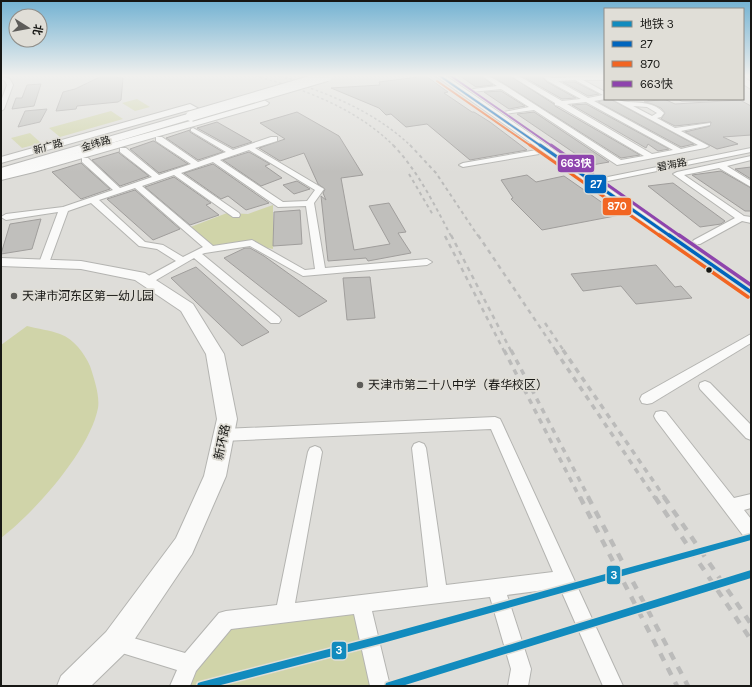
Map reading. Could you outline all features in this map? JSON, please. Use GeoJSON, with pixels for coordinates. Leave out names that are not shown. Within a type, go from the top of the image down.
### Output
{"type":"FeatureCollection","features":[{"type":"Feature","properties":{"kind":"main road","name":"新广路"},"geometry":{"type":"LineString","coordinates":[[1,160],[186,108]]}},
{"type":"Feature","properties":{"kind":"main road","name":"新广路"},"geometry":{"type":"LineString","coordinates":[[192,108],[209,119]]}},
{"type":"Feature","properties":{"kind":"main road"},"geometry":{"type":"LineString","coordinates":[[189,114],[209,108]]}},
{"type":"Feature","properties":{"kind":"main road"},"geometry":{"type":"LineString","coordinates":[[189,114],[211,108]]}},
{"type":"Feature","properties":{"kind":"main road","name":"新广路"},"geometry":{"type":"LineString","coordinates":[[1,177],[38,168],[247,108]]}},
{"type":"Feature","properties":{"kind":"main road"},"geometry":{"type":"LineString","coordinates":[[487,108],[548,150],[697,242],[751,278]]}},
{"type":"Feature","properties":{"kind":"main road"},"geometry":{"type":"LineString","coordinates":[[499,108],[751,292]]}},
{"type":"Feature","properties":{"kind":"main road","name":"金纬路"},"geometry":{"type":"LineString","coordinates":[[1,166],[189,114]]}},
{"type":"Feature","properties":{"kind":"main road","name":"金纬路"},"geometry":{"type":"LineString","coordinates":[[1,172],[189,114]]}},
{"type":"Feature","properties":{"kind":"main road","name":"新环路"},"geometry":{"type":"LineString","coordinates":[[1,262],[81,265],[140,276],[187,308],[215,354],[227,419],[214,476],[184,546],[116,642],[71,686]]}},
{"type":"Feature","properties":{"kind":"street"},"geometry":{"type":"LineString","coordinates":[[506,113],[534,108]]}},
{"type":"Feature","properties":{"kind":"street"},"geometry":{"type":"LineString","coordinates":[[534,108],[620,163],[705,146],[633,108]]}},
{"type":"Feature","properties":{"kind":"street"},"geometry":{"type":"LineString","coordinates":[[567,108],[651,157]]}},
{"type":"Feature","properties":{"kind":"street"},"geometry":{"type":"LineString","coordinates":[[602,108],[680,151]]}},
{"type":"Feature","properties":{"kind":"street"},"geometry":{"type":"LineString","coordinates":[[578,136],[659,116],[661,113],[655,108]]}},
{"type":"Feature","properties":{"kind":"street"},"geometry":{"type":"LineString","coordinates":[[674,130],[708,124]]}},
{"type":"Feature","properties":{"kind":"street"},"geometry":{"type":"LineString","coordinates":[[193,130],[233,153]]}},
{"type":"Feature","properties":{"kind":"street"},"geometry":{"type":"LineString","coordinates":[[159,139],[198,165]]}},
{"type":"Feature","properties":{"kind":"street"},"geometry":{"type":"LineString","coordinates":[[6,217],[64,209],[274,139]]}},
{"type":"Feature","properties":{"kind":"street"},"geometry":{"type":"LineString","coordinates":[[249,147],[320,189],[310,203],[321,272]]}},
{"type":"Feature","properties":{"kind":"street"},"geometry":{"type":"LineString","coordinates":[[123,150],[158,178]]}},
{"type":"Feature","properties":{"kind":"street"},"geometry":{"type":"LineString","coordinates":[[464,165],[548,150]]}},
{"type":"Feature","properties":{"kind":"street","name":"碧海路"},"geometry":{"type":"LineString","coordinates":[[598,180],[751,150]]}},
{"type":"Feature","properties":{"kind":"street"},"geometry":{"type":"LineString","coordinates":[[751,158],[677,174],[741,218],[751,220]]}},
{"type":"Feature","properties":{"kind":"street"},"geometry":{"type":"LineString","coordinates":[[214,159],[281,205],[310,203]]}},
{"type":"Feature","properties":{"kind":"street"},"geometry":{"type":"LineString","coordinates":[[86,160],[119,191]]}},
{"type":"Feature","properties":{"kind":"street"},"geometry":{"type":"LineString","coordinates":[[720,165],[751,186]]}},
{"type":"Feature","properties":{"kind":"street"},"geometry":{"type":"LineString","coordinates":[[175,172],[236,215]]}},
{"type":"Feature","properties":{"kind":"street"},"geometry":{"type":"LineString","coordinates":[[136,185],[211,249]]}},
{"type":"Feature","properties":{"kind":"street"},"geometry":{"type":"LineString","coordinates":[[93,200],[142,244],[160,247],[183,261]]}},
{"type":"Feature","properties":{"kind":"street"},"geometry":{"type":"LineString","coordinates":[[44,263],[64,209]]}},
{"type":"Feature","properties":{"kind":"street"},"geometry":{"type":"LineString","coordinates":[[697,242],[741,218]]}},
{"type":"Feature","properties":{"kind":"street"},"geometry":{"type":"LineString","coordinates":[[147,281],[202,250],[252,243],[303,273],[427,262]]}},
{"type":"Feature","properties":{"kind":"street"},"geometry":{"type":"LineString","coordinates":[[195,254],[275,320]]}},
{"type":"Feature","properties":{"kind":"street"},"geometry":{"type":"LineString","coordinates":[[647,398],[751,338]]}},
{"type":"Feature","properties":{"kind":"street"},"geometry":{"type":"LineString","coordinates":[[705,386],[751,434]]}},
{"type":"Feature","properties":{"kind":"street"},"geometry":{"type":"LineString","coordinates":[[661,416],[751,532]]}},
{"type":"Feature","properties":{"kind":"street"},"geometry":{"type":"LineString","coordinates":[[223,435],[496,423],[612,686]]}},
{"type":"Feature","properties":{"kind":"street"},"geometry":{"type":"LineString","coordinates":[[419,448],[438,594]]}},
{"type":"Feature","properties":{"kind":"street"},"geometry":{"type":"LineString","coordinates":[[284,613],[315,452]]}},
{"type":"Feature","properties":{"kind":"street"},"geometry":{"type":"LineString","coordinates":[[732,506],[751,501]]}},
{"type":"Feature","properties":{"kind":"street"},"geometry":{"type":"LineString","coordinates":[[180,686],[189,664],[226,620],[565,579]]}},
{"type":"Feature","properties":{"kind":"street"},"geometry":{"type":"LineString","coordinates":[[496,587],[521,669],[518,686]]}},
{"type":"Feature","properties":{"kind":"street"},"geometry":{"type":"LineString","coordinates":[[361,604],[380,686]]}},
{"type":"Feature","properties":{"kind":"street"},"geometry":{"type":"LineString","coordinates":[[116,642],[189,664]]}},
{"type":"Feature","properties":{"kind":"green space"},"geometry":{"type":"Polygon","coordinates":[[[130,108],[146,108],[135,111],[130,108]]]}},
{"type":"Feature","properties":{"kind":"green space"},"geometry":{"type":"Polygon","coordinates":[[[111,111],[123,119],[60,137],[49,128],[111,111]]]}},
{"type":"Feature","properties":{"kind":"green space"},"geometry":{"type":"Polygon","coordinates":[[[30,133],[41,143],[22,148],[11,138],[30,133]]]}},
{"type":"Feature","properties":{"kind":"green space"},"geometry":{"type":"Polygon","coordinates":[[[273,205],[273,249],[246,244],[212,248],[188,228],[227,213],[248,214],[273,205]]]}},
{"type":"Feature","properties":{"kind":"green space"},"geometry":{"type":"Polygon","coordinates":[[[27,326],[52,331],[65,336],[82,351],[88,361],[95,381],[98,408],[93,425],[73,461],[45,497],[15,527],[1,538],[1,345],[27,326]]]}},
{"type":"Feature","properties":{"kind":"green space"},"geometry":{"type":"Polygon","coordinates":[[[357,611],[382,686],[188,686],[215,619],[357,611]]]}},
{"type":"Feature","properties":{"kind":"building"},"geometry":{"type":"Polygon","coordinates":[[[57,108],[76,108],[76,109],[56,111],[57,108]]]}},
{"type":"Feature","properties":{"kind":"building"},"geometry":{"type":"Polygon","coordinates":[[[379,108],[466,108],[490,122],[527,150],[470,160],[427,124],[406,127],[391,114],[386,115],[379,108]]]}},
{"type":"Feature","properties":{"kind":"building"},"geometry":{"type":"Polygon","coordinates":[[[542,108],[559,108],[640,155],[621,158],[542,108]]]}},
{"type":"Feature","properties":{"kind":"building"},"geometry":{"type":"Polygon","coordinates":[[[577,108],[593,108],[669,149],[658,151],[648,144],[646,148],[577,108]]]}},
{"type":"Feature","properties":{"kind":"building"},"geometry":{"type":"Polygon","coordinates":[[[609,108],[627,108],[694,144],[681,147],[609,108]]]}},
{"type":"Feature","properties":{"kind":"building"},"geometry":{"type":"Polygon","coordinates":[[[661,108],[751,108],[751,135],[723,137],[738,144],[717,149],[685,132],[710,126],[711,122],[675,126],[661,119],[665,113],[661,108]]]}},
{"type":"Feature","properties":{"kind":"building"},"geometry":{"type":"Polygon","coordinates":[[[47,109],[40,122],[18,127],[25,111],[47,109]]]}},
{"type":"Feature","properties":{"kind":"building"},"geometry":{"type":"Polygon","coordinates":[[[297,112],[339,136],[363,175],[341,178],[354,250],[390,244],[369,206],[389,203],[406,232],[398,233],[411,253],[368,261],[366,258],[328,261],[321,196],[326,200],[323,193],[325,189],[318,184],[304,153],[280,161],[259,148],[285,139],[260,123],[297,112]]]}},
{"type":"Feature","properties":{"kind":"building"},"geometry":{"type":"Polygon","coordinates":[[[534,112],[609,162],[592,165],[517,114],[534,112]]]}},
{"type":"Feature","properties":{"kind":"building"},"geometry":{"type":"Polygon","coordinates":[[[217,122],[252,142],[233,148],[197,128],[217,122]]]}},
{"type":"Feature","properties":{"kind":"building"},"geometry":{"type":"Polygon","coordinates":[[[190,130],[190,132],[223,152],[198,160],[166,138],[190,130]]]}},
{"type":"Feature","properties":{"kind":"building"},"geometry":{"type":"Polygon","coordinates":[[[153,141],[188,164],[159,173],[130,149],[153,141]]]}},
{"type":"Feature","properties":{"kind":"building"},"geometry":{"type":"Polygon","coordinates":[[[119,152],[149,176],[120,186],[92,160],[119,152]]]}},
{"type":"Feature","properties":{"kind":"building"},"geometry":{"type":"Polygon","coordinates":[[[249,152],[270,164],[265,166],[282,178],[261,186],[223,160],[249,152]]]}},
{"type":"Feature","properties":{"kind":"building"},"geometry":{"type":"Polygon","coordinates":[[[81,163],[110,189],[81,199],[52,172],[81,163]]]}},
{"type":"Feature","properties":{"kind":"building"},"geometry":{"type":"Polygon","coordinates":[[[213,164],[269,203],[246,210],[228,196],[221,199],[184,173],[213,164]]]}},
{"type":"Feature","properties":{"kind":"building"},"geometry":{"type":"Polygon","coordinates":[[[751,167],[751,179],[735,169],[751,167]]]}},
{"type":"Feature","properties":{"kind":"building"},"geometry":{"type":"Polygon","coordinates":[[[721,171],[751,188],[751,211],[745,211],[692,175],[721,171]]]}},
{"type":"Feature","properties":{"kind":"building"},"geometry":{"type":"Polygon","coordinates":[[[527,175],[536,182],[564,176],[620,215],[542,230],[511,199],[513,198],[501,180],[527,175]]]}},
{"type":"Feature","properties":{"kind":"building"},"geometry":{"type":"Polygon","coordinates":[[[174,177],[211,203],[206,205],[219,215],[190,225],[145,187],[174,177]]]}},
{"type":"Feature","properties":{"kind":"building"},"geometry":{"type":"Polygon","coordinates":[[[297,181],[310,189],[294,194],[283,185],[297,181]]]}},
{"type":"Feature","properties":{"kind":"building"},"geometry":{"type":"Polygon","coordinates":[[[673,183],[725,221],[721,224],[700,227],[648,186],[673,183]]]}},
{"type":"Feature","properties":{"kind":"building"},"geometry":{"type":"Polygon","coordinates":[[[135,190],[180,229],[153,240],[107,199],[135,190]]]}},
{"type":"Feature","properties":{"kind":"building"},"geometry":{"type":"Polygon","coordinates":[[[300,210],[302,244],[273,246],[274,212],[300,210]]]}},
{"type":"Feature","properties":{"kind":"building"},"geometry":{"type":"Polygon","coordinates":[[[41,219],[32,249],[1,254],[10,224],[41,219]]]}},
{"type":"Feature","properties":{"kind":"building"},"geometry":{"type":"Polygon","coordinates":[[[245,248],[250,248],[264,256],[327,301],[299,317],[224,258],[245,248]]]}},
{"type":"Feature","properties":{"kind":"building"},"geometry":{"type":"Polygon","coordinates":[[[656,265],[675,287],[681,286],[692,298],[636,304],[621,286],[583,291],[571,274],[656,265]]]}},
{"type":"Feature","properties":{"kind":"building"},"geometry":{"type":"Polygon","coordinates":[[[196,267],[269,332],[242,346],[171,278],[196,267]]]}},
{"type":"Feature","properties":{"kind":"building"},"geometry":{"type":"Polygon","coordinates":[[[370,277],[375,318],[347,320],[343,278],[370,277]]]}},
{"type":"Feature","properties":{"kind":"railway"},"geometry":{"type":"LineString","coordinates":[[341,108],[364,121],[394,146]]}},
{"type":"Feature","properties":{"kind":"railway"},"geometry":{"type":"LineString","coordinates":[[357,108],[384,124],[411,146]]}},
{"type":"Feature","properties":{"kind":"railway"},"geometry":{"type":"LineString","coordinates":[[394,146],[418,177],[451,236]]}},
{"type":"Feature","properties":{"kind":"railway"},"geometry":{"type":"LineString","coordinates":[[411,146],[436,173],[478,236]]}},
{"type":"Feature","properties":{"kind":"railway"},"geometry":{"type":"LineString","coordinates":[[409,174],[433,215]]}},
{"type":"Feature","properties":{"kind":"railway"},"geometry":{"type":"LineString","coordinates":[[451,235],[511,351]]}},
{"type":"Feature","properties":{"kind":"railway"},"geometry":{"type":"LineString","coordinates":[[478,235],[556,351]]}},
{"type":"Feature","properties":{"kind":"railway"},"geometry":{"type":"LineString","coordinates":[[445,236],[504,351]]}},
{"type":"Feature","properties":{"kind":"railway"},"geometry":{"type":"LineString","coordinates":[[545,323],[564,351]]}},
{"type":"Feature","properties":{"kind":"railway"},"geometry":{"type":"LineString","coordinates":[[504,350],[580,498]]}},
{"type":"Feature","properties":{"kind":"railway"},"geometry":{"type":"LineString","coordinates":[[511,350],[589,498]]}},
{"type":"Feature","properties":{"kind":"railway"},"geometry":{"type":"LineString","coordinates":[[555,350],[655,498]]}},
{"type":"Feature","properties":{"kind":"railway"},"geometry":{"type":"LineString","coordinates":[[563,350],[665,498]]}},
{"type":"Feature","properties":{"kind":"railway"},"geometry":{"type":"LineString","coordinates":[[580,497],[677,686]]}},
{"type":"Feature","properties":{"kind":"railway"},"geometry":{"type":"LineString","coordinates":[[588,497],[688,686]]}},
{"type":"Feature","properties":{"kind":"railway"},"geometry":{"type":"LineString","coordinates":[[655,497],[751,640]]}},
{"type":"Feature","properties":{"kind":"railway"},"geometry":{"type":"LineString","coordinates":[[664,497],[751,624]]}},
{"type":"Feature","properties":{"kind":"metro line","name":"3"},"geometry":{"type":"LineString","coordinates":[[201,686],[383,639],[751,537]]}},
{"type":"Feature","properties":{"kind":"metro line","name":"3"},"geometry":{"type":"LineString","coordinates":[[389,686],[751,574]]}},
{"type":"Feature","properties":{"kind":"transit line","name":"870"},"geometry":{"type":"LineString","coordinates":[[476,108],[748,297]]}},
{"type":"Feature","properties":{"kind":"transit line","name":"27"},"geometry":{"type":"LineString","coordinates":[[486,108],[751,292]]}},
{"type":"Feature","properties":{"kind":"transit line","name":"663快"},"geometry":{"type":"LineString","coordinates":[[497,108],[751,285]]}},
{"type":"Feature","properties":{"kind":"place","name":"天津市河东区第一幼儿园"},"geometry":{"type":"Point","coordinates":[14,296]}},
{"type":"Feature","properties":{"kind":"place","name":"天津市第二十八中学（春华校区）"},"geometry":{"type":"Point","coordinates":[360,385]}}]}
